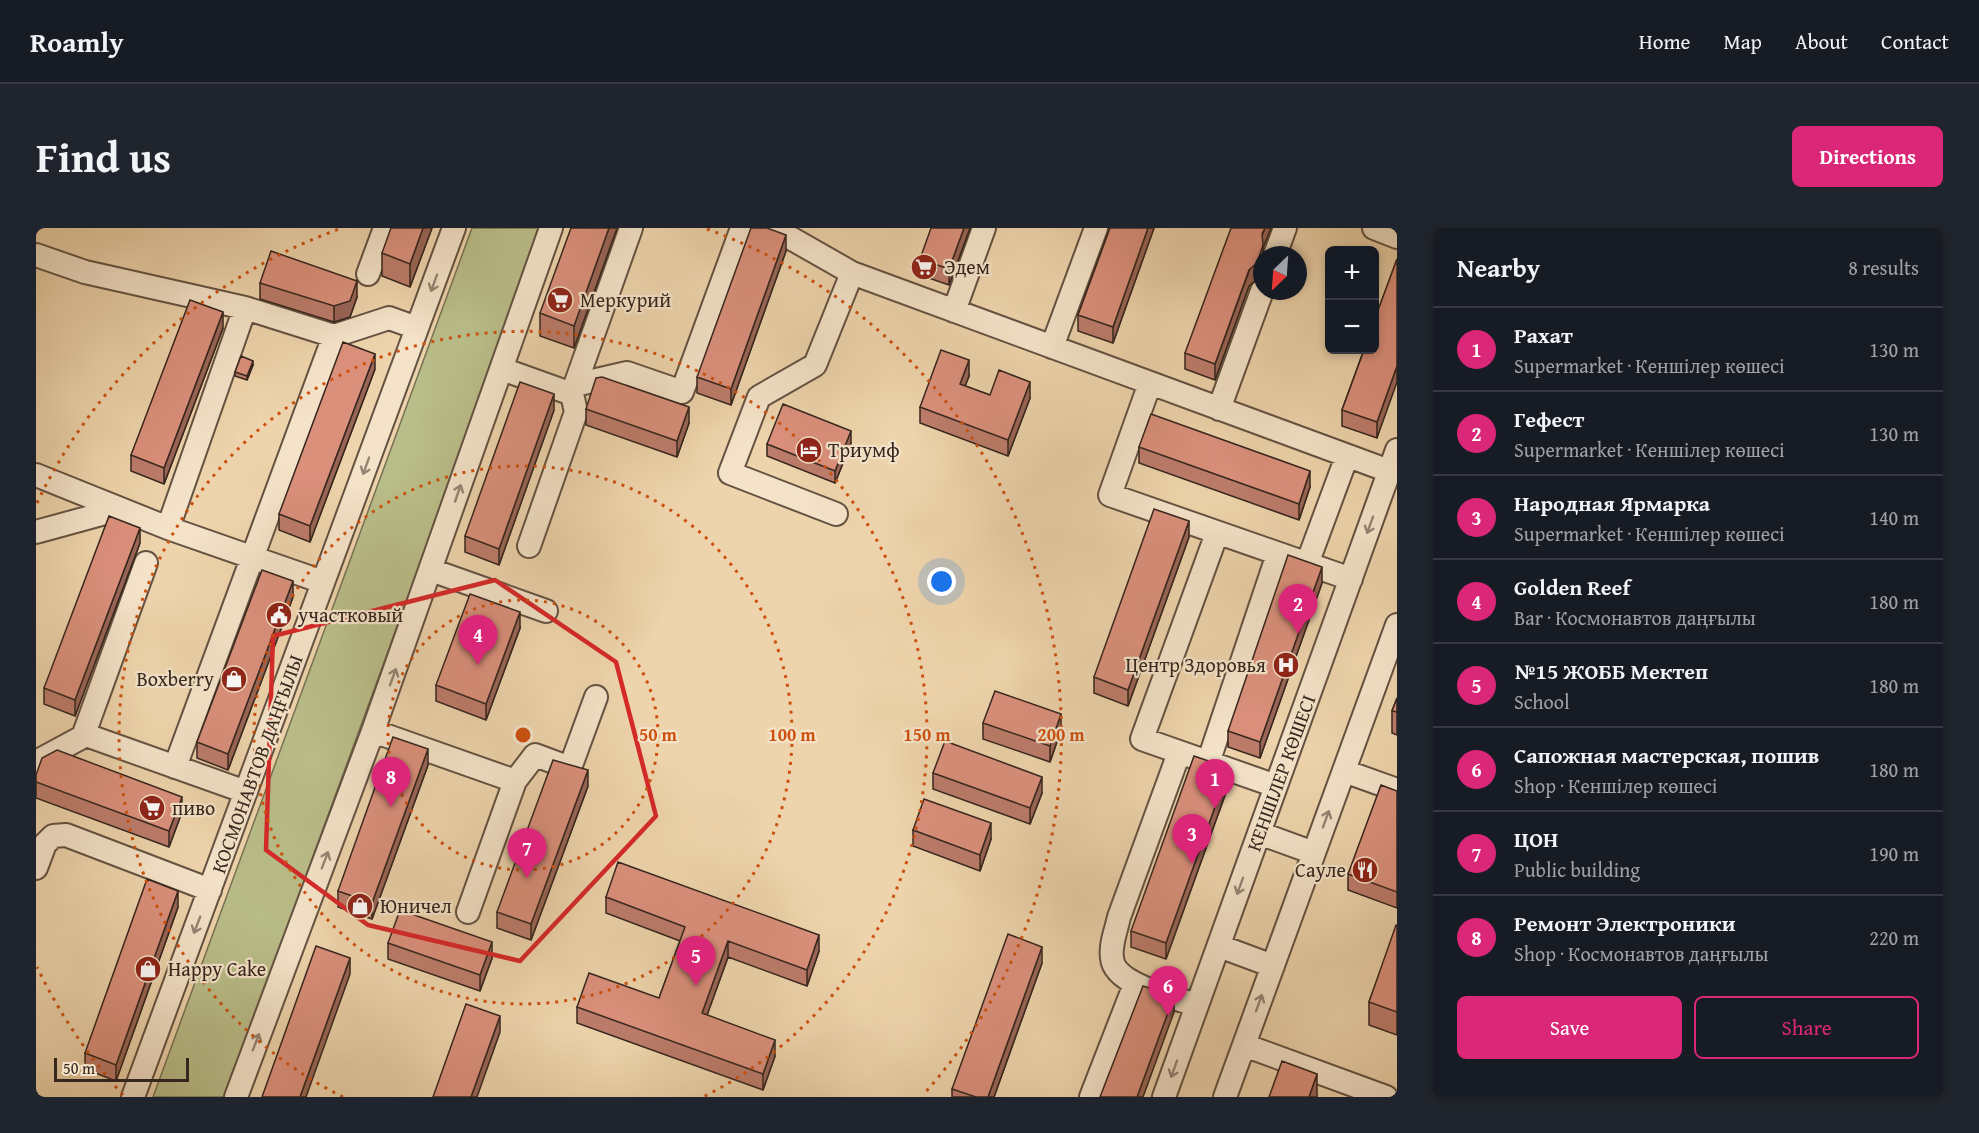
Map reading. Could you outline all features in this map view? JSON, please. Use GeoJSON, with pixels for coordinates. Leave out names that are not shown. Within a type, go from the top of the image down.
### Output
{"type":"FeatureCollection","features":[{"type":"Feature","properties":{"kind":"street"},"geometry":{"type":"LineString","coordinates":[[368,274],[385,228]]}},
{"type":"Feature","properties":{"kind":"street","name":"КОСМОНАВТОВ ДАҢҒЫЛЫ"},"geometry":{"type":"LineString","coordinates":[[133,1097],[454,228]]}},
{"type":"Feature","properties":{"kind":"street"},"geometry":{"type":"LineString","coordinates":[[236,1097],[374,731],[551,228]]}},
{"type":"Feature","properties":{"kind":"street"},"geometry":{"type":"LineString","coordinates":[[528,546],[576,412],[574,389],[631,228]]}},
{"type":"Feature","properties":{"kind":"street"},"geometry":{"type":"LineString","coordinates":[[502,369],[574,389],[627,373],[682,392],[742,228]]}},
{"type":"Feature","properties":{"kind":"street"},"geometry":{"type":"LineString","coordinates":[[773,228],[802,235],[852,273],[1347,456],[1393,460]]}},
{"type":"Feature","properties":{"kind":"street"},"geometry":{"type":"LineString","coordinates":[[954,310],[984,228]]}},
{"type":"Feature","properties":{"kind":"street"},"geometry":{"type":"LineString","coordinates":[[1052,347],[1096,228]]}},
{"type":"Feature","properties":{"kind":"street"},"geometry":{"type":"LineString","coordinates":[[1278,246],[1285,228]]}},
{"type":"Feature","properties":{"kind":"street"},"geometry":{"type":"LineString","coordinates":[[1374,228],[1397,237]]}},
{"type":"Feature","properties":{"kind":"street"},"geometry":{"type":"LineString","coordinates":[[36,255],[85,272],[245,308],[334,336],[389,318],[417,328]]}},
{"type":"Feature","properties":{"kind":"street"},"geometry":{"type":"LineString","coordinates":[[836,514],[730,473],[759,397],[815,365],[852,273]]}},
{"type":"Feature","properties":{"kind":"street"},"geometry":{"type":"LineString","coordinates":[[1219,409],[1259,300]]}},
{"type":"Feature","properties":{"kind":"street"},"geometry":{"type":"LineString","coordinates":[[168,528],[245,308]]}},
{"type":"Feature","properties":{"kind":"street"},"geometry":{"type":"LineString","coordinates":[[175,767],[334,336]]}},
{"type":"Feature","properties":{"kind":"street"},"geometry":{"type":"LineString","coordinates":[[1150,383],[1110,495],[1351,579]]}},
{"type":"Feature","properties":{"kind":"street"},"geometry":{"type":"LineString","coordinates":[[1307,564],[1347,456]]}},
{"type":"Feature","properties":{"kind":"street","name":"КЕНШІЛЕР КӨШЕСІ"},"geometry":{"type":"LineString","coordinates":[[1164,1097],[1393,460]]}},
{"type":"Feature","properties":{"kind":"street"},"geometry":{"type":"LineString","coordinates":[[36,475],[168,528],[323,582]]}},
{"type":"Feature","properties":{"kind":"street"},"geometry":{"type":"LineString","coordinates":[[36,532],[120,509]]}},
{"type":"Feature","properties":{"kind":"street"},"geometry":{"type":"LineString","coordinates":[[1217,533],[1142,739],[1276,786]]}},
{"type":"Feature","properties":{"kind":"street"},"geometry":{"type":"LineString","coordinates":[[1208,763],[1278,554]]}},
{"type":"Feature","properties":{"kind":"street"},"geometry":{"type":"LineString","coordinates":[[86,735],[85,731],[146,563]]}},
{"type":"Feature","properties":{"kind":"street"},"geometry":{"type":"LineString","coordinates":[[431,570],[546,611]]}},
{"type":"Feature","properties":{"kind":"street"},"geometry":{"type":"LineString","coordinates":[[1225,1097],[1397,625]]}},
{"type":"Feature","properties":{"kind":"street"},"geometry":{"type":"LineString","coordinates":[[468,912],[514,781],[535,755],[570,768],[596,697]]}},
{"type":"Feature","properties":{"kind":"street"},"geometry":{"type":"LineString","coordinates":[[374,731],[514,781]]}},
{"type":"Feature","properties":{"kind":"street"},"geometry":{"type":"LineString","coordinates":[[36,762],[86,735],[246,792]]}},
{"type":"Feature","properties":{"kind":"street"},"geometry":{"type":"LineString","coordinates":[[1179,753],[1113,941],[1112,959],[1114,969],[1120,976],[1135,984],[1197,1005]]}},
{"type":"Feature","properties":{"kind":"street"},"geometry":{"type":"LineString","coordinates":[[1344,771],[1397,790]]}},
{"type":"Feature","properties":{"kind":"street"},"geometry":{"type":"LineString","coordinates":[[1259,833],[1314,853]]}},
{"type":"Feature","properties":{"kind":"street"},"geometry":{"type":"LineString","coordinates":[[36,868],[45,844],[52,836],[66,835],[210,890]]}},
{"type":"Feature","properties":{"kind":"street"},"geometry":{"type":"LineString","coordinates":[[1219,946],[1273,966]]}},
{"type":"Feature","properties":{"kind":"street"},"geometry":{"type":"LineString","coordinates":[[1091,1097],[1135,984]]}},
{"type":"Feature","properties":{"kind":"street"},"geometry":{"type":"LineString","coordinates":[[1244,1046],[1338,1089],[1386,1097]]}},
{"type":"Feature","properties":{"kind":"highlighted area"},"geometry":{"type":"Polygon","coordinates":[[[495,580],[616,662],[656,816],[520,961],[368,925],[266,850],[273,636],[495,580]]]}},
{"type":"Feature","properties":{"kind":"green space"},"geometry":{"type":"Polygon","coordinates":[[[472,228],[543,228],[225,1097],[153,1097],[472,228]]]}},
{"type":"Feature","properties":{"kind":"building"},"geometry":{"type":"Polygon","coordinates":[[[391,228],[423,228],[410,264],[382,253],[391,228]]]}},
{"type":"Feature","properties":{"kind":"building"},"geometry":{"type":"Polygon","coordinates":[[[571,228],[609,228],[574,326],[540,313],[571,228]]]}},
{"type":"Feature","properties":{"kind":"building"},"geometry":{"type":"Polygon","coordinates":[[[751,228],[767,228],[786,235],[731,389],[697,377],[751,228]]]}},
{"type":"Feature","properties":{"kind":"building"},"geometry":{"type":"Polygon","coordinates":[[[931,228],[964,228],[949,269],[920,259],[931,228]]]}},
{"type":"Feature","properties":{"kind":"building"},"geometry":{"type":"Polygon","coordinates":[[[1110,228],[1148,228],[1113,327],[1078,315],[1110,228]]]}},
{"type":"Feature","properties":{"kind":"building"},"geometry":{"type":"Polygon","coordinates":[[[1231,228],[1265,228],[1262,234],[1263,246],[1253,246],[1253,266],[1249,270],[1215,364],[1185,353],[1231,228]]]}},
{"type":"Feature","properties":{"kind":"building"},"geometry":{"type":"Polygon","coordinates":[[[271,251],[357,281],[350,301],[334,306],[260,283],[271,251]]]}},
{"type":"Feature","properties":{"kind":"building"},"geometry":{"type":"Polygon","coordinates":[[[1397,259],[1397,366],[1377,422],[1342,410],[1363,354],[1379,354],[1379,308],[1397,259]]]}},
{"type":"Feature","properties":{"kind":"building"},"geometry":{"type":"Polygon","coordinates":[[[190,300],[223,312],[164,468],[131,455],[190,300]]]}},
{"type":"Feature","properties":{"kind":"building"},"geometry":{"type":"Polygon","coordinates":[[[343,342],[375,354],[310,526],[279,514],[343,342]]]}},
{"type":"Feature","properties":{"kind":"building"},"geometry":{"type":"Polygon","coordinates":[[[941,350],[969,360],[960,384],[990,395],[999,370],[1030,382],[1008,440],[920,407],[941,350]]]}},
{"type":"Feature","properties":{"kind":"building"},"geometry":{"type":"Polygon","coordinates":[[[241,356],[253,361],[247,376],[235,372],[241,356]]]}},
{"type":"Feature","properties":{"kind":"building"},"geometry":{"type":"Polygon","coordinates":[[[602,377],[689,407],[677,441],[586,409],[596,378],[602,377]]]}},
{"type":"Feature","properties":{"kind":"building"},"geometry":{"type":"Polygon","coordinates":[[[520,382],[554,394],[499,549],[465,536],[520,382]]]}},
{"type":"Feature","properties":{"kind":"building","name":"Триумф"},"geometry":{"type":"Polygon","coordinates":[[[783,404],[851,431],[835,471],[767,444],[783,404]]]}},
{"type":"Feature","properties":{"kind":"building"},"geometry":{"type":"Polygon","coordinates":[[[1151,414],[1310,471],[1299,504],[1139,447],[1151,414]]]}},
{"type":"Feature","properties":{"kind":"building"},"geometry":{"type":"Polygon","coordinates":[[[1154,509],[1189,521],[1128,690],[1094,677],[1154,509]]]}},
{"type":"Feature","properties":{"kind":"building"},"geometry":{"type":"Polygon","coordinates":[[[109,516],[140,528],[75,700],[44,688],[109,516]]]}},
{"type":"Feature","properties":{"kind":"building"},"geometry":{"type":"Polygon","coordinates":[[[1288,555],[1322,567],[1260,742],[1228,731],[1288,555]]]}},
{"type":"Feature","properties":{"kind":"building"},"geometry":{"type":"Polygon","coordinates":[[[262,570],[293,581],[228,754],[197,742],[262,570]]]}},
{"type":"Feature","properties":{"kind":"building"},"geometry":{"type":"Polygon","coordinates":[[[470,594],[520,612],[486,704],[436,685],[470,594]]]}},
{"type":"Feature","properties":{"kind":"building"},"geometry":{"type":"Polygon","coordinates":[[[995,691],[1061,714],[1050,746],[983,723],[995,691]]]}},
{"type":"Feature","properties":{"kind":"building"},"geometry":{"type":"Polygon","coordinates":[[[1397,698],[1397,712],[1392,711],[1397,698]]]}},
{"type":"Feature","properties":{"kind":"building"},"geometry":{"type":"Polygon","coordinates":[[[393,737],[428,749],[372,903],[338,891],[393,737]]]}},
{"type":"Feature","properties":{"kind":"building"},"geometry":{"type":"Polygon","coordinates":[[[945,741],[1042,777],[1030,808],[933,773],[945,741]]]}},
{"type":"Feature","properties":{"kind":"building"},"geometry":{"type":"Polygon","coordinates":[[[57,750],[182,797],[169,831],[36,782],[42,758],[57,750]]]}},
{"type":"Feature","properties":{"kind":"building"},"geometry":{"type":"Polygon","coordinates":[[[1194,756],[1229,768],[1166,943],[1131,931],[1194,756]]]}},
{"type":"Feature","properties":{"kind":"building"},"geometry":{"type":"Polygon","coordinates":[[[553,760],[588,770],[531,924],[497,912],[553,760]]]}},
{"type":"Feature","properties":{"kind":"building"},"geometry":{"type":"Polygon","coordinates":[[[1381,785],[1397,791],[1397,892],[1348,874],[1381,785]]]}},
{"type":"Feature","properties":{"kind":"building"},"geometry":{"type":"Polygon","coordinates":[[[924,799],[991,823],[980,855],[913,830],[924,799]]]}},
{"type":"Feature","properties":{"kind":"building"},"geometry":{"type":"Polygon","coordinates":[[[618,862],[819,935],[807,970],[728,941],[702,1013],[775,1040],[763,1074],[577,1007],[589,973],[659,998],[685,927],[606,897],[618,862]]]}},
{"type":"Feature","properties":{"kind":"building"},"geometry":{"type":"Polygon","coordinates":[[[147,879],[178,891],[116,1065],[85,1053],[147,879]]]}},
{"type":"Feature","properties":{"kind":"building"},"geometry":{"type":"Polygon","coordinates":[[[400,910],[492,942],[480,975],[388,943],[400,910]]]}},
{"type":"Feature","properties":{"kind":"building"},"geometry":{"type":"Polygon","coordinates":[[[1397,926],[1397,1012],[1369,1002],[1397,926]]]}},
{"type":"Feature","properties":{"kind":"building"},"geometry":{"type":"Polygon","coordinates":[[[1008,934],[1042,947],[988,1097],[976,1097],[952,1089],[1008,934]]]}},
{"type":"Feature","properties":{"kind":"building"},"geometry":{"type":"Polygon","coordinates":[[[316,946],[350,958],[300,1097],[262,1097],[316,946]]]}},
{"type":"Feature","properties":{"kind":"building"},"geometry":{"type":"Polygon","coordinates":[[[1143,986],[1174,996],[1137,1097],[1100,1097],[1143,986]]]}},
{"type":"Feature","properties":{"kind":"building"},"geometry":{"type":"Polygon","coordinates":[[[466,1004],[500,1016],[471,1097],[433,1097],[466,1004]]]}},
{"type":"Feature","properties":{"kind":"building"},"geometry":{"type":"Polygon","coordinates":[[[1282,1061],[1317,1074],[1309,1097],[1269,1097],[1282,1061]]]}},
{"type":"Feature","properties":{"kind":"place","name":"Эдем"},"geometry":{"type":"Point","coordinates":[924,267]}},
{"type":"Feature","properties":{"kind":"place","name":"Меркурий"},"geometry":{"type":"Point","coordinates":[560,300]}},
{"type":"Feature","properties":{"kind":"place","name":"Триумф"},"geometry":{"type":"Point","coordinates":[809,450]}},
{"type":"Feature","properties":{"kind":"place","name":"участковый"},"geometry":{"type":"Point","coordinates":[279,615]}},
{"type":"Feature","properties":{"kind":"place","name":"Гефест"},"geometry":{"type":"Point","coordinates":[1298,634]}},
{"type":"Feature","properties":{"kind":"place","name":"Golden Reef"},"geometry":{"type":"Point","coordinates":[478,665]}},
{"type":"Feature","properties":{"kind":"place","name":"Центр Здоровья"},"geometry":{"type":"Point","coordinates":[1286,665]}},
{"type":"Feature","properties":{"kind":"place","name":"Boxberry"},"geometry":{"type":"Point","coordinates":[234,679]}},
{"type":"Feature","properties":{"kind":"place","name":"Ремонт Электроники"},"geometry":{"type":"Point","coordinates":[391,807]}},
{"type":"Feature","properties":{"kind":"place","name":"пиво"},"geometry":{"type":"Point","coordinates":[152,808]}},
{"type":"Feature","properties":{"kind":"place","name":"Рахат"},"geometry":{"type":"Point","coordinates":[1215,809]}},
{"type":"Feature","properties":{"kind":"place","name":"Народная Ярмарка"},"geometry":{"type":"Point","coordinates":[1192,864]}},
{"type":"Feature","properties":{"kind":"place","name":"Сауле"},"geometry":{"type":"Point","coordinates":[1365,870]}},
{"type":"Feature","properties":{"kind":"place","name":"ЦОН"},"geometry":{"type":"Point","coordinates":[527,878]}},
{"type":"Feature","properties":{"kind":"place","name":"Юничел"},"geometry":{"type":"Point","coordinates":[360,906]}},
{"type":"Feature","properties":{"kind":"place","name":"Happy Cake"},"geometry":{"type":"Point","coordinates":[148,969]}},
{"type":"Feature","properties":{"kind":"place","name":"№15 ЖОББ Мектеп"},"geometry":{"type":"Point","coordinates":[696,986]}},
{"type":"Feature","properties":{"kind":"place","name":"Сапожная мастерская, пошив"},"geometry":{"type":"Point","coordinates":[1168,1016]}}]}
